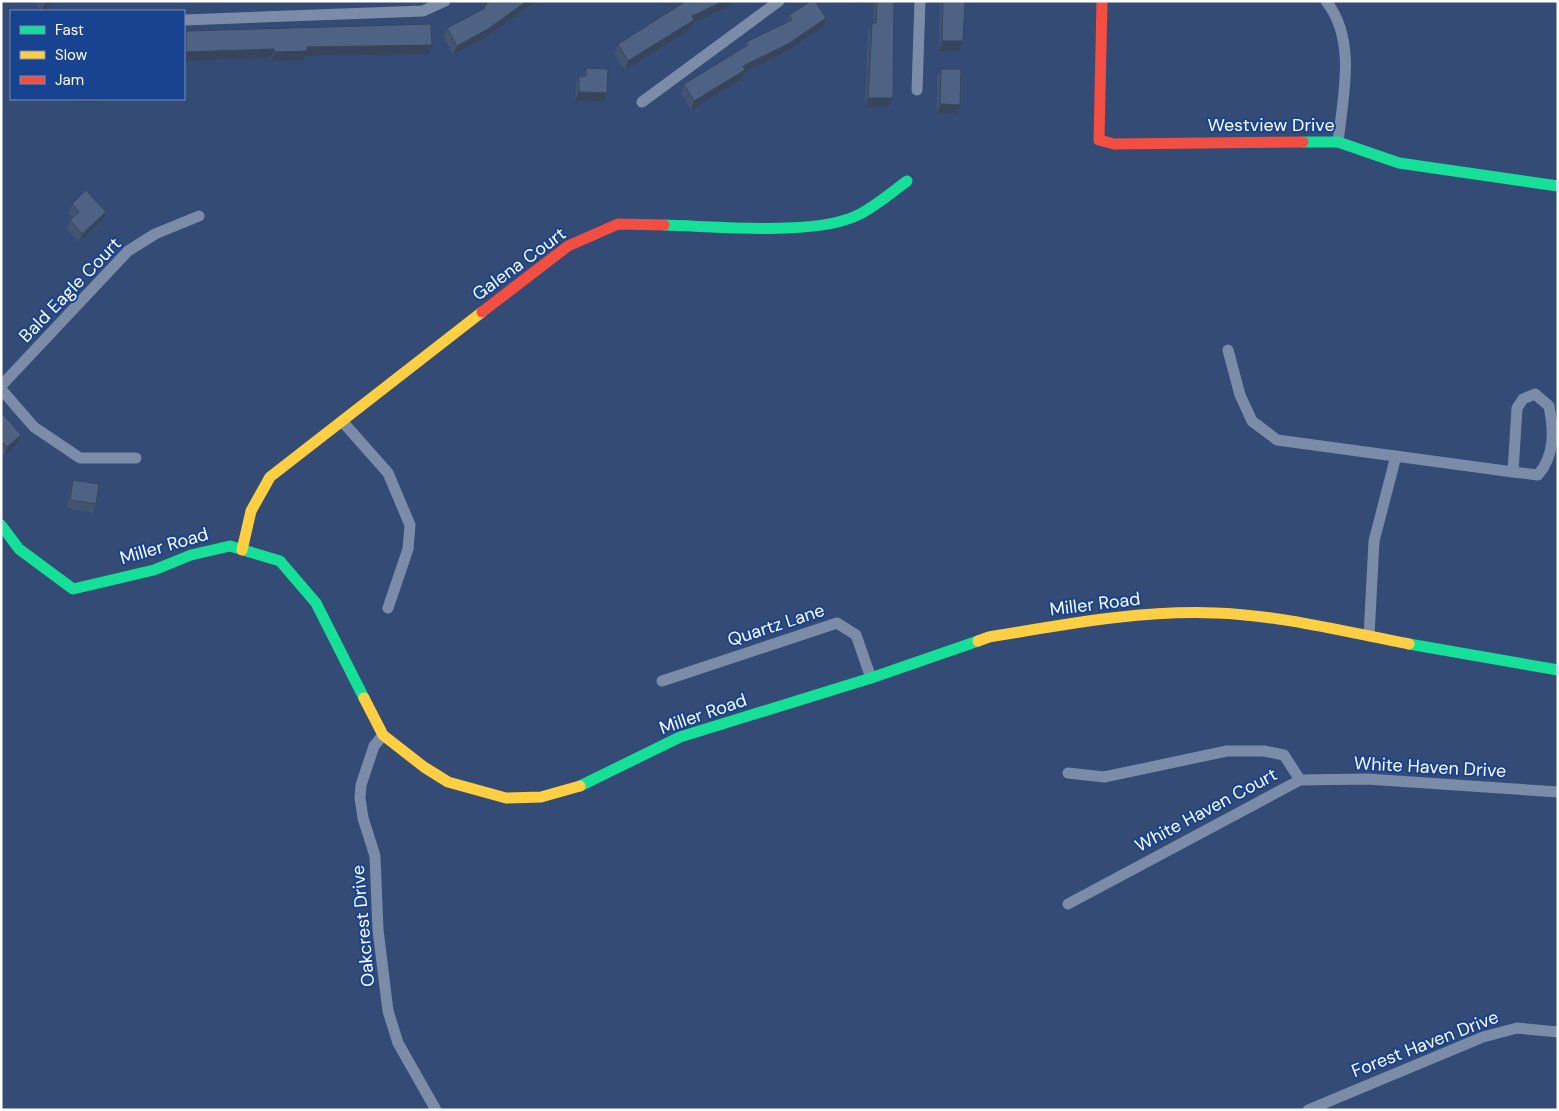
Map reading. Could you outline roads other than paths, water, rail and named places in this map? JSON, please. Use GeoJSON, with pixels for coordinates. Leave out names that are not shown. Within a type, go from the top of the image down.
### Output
{"type":"FeatureCollection","features":[{"type":"Feature","properties":{"kind":"street"},"geometry":{"type":"LineString","coordinates":[[185,20],[423,11],[445,1]]}},
{"type":"Feature","properties":{"kind":"street"},"geometry":{"type":"LineString","coordinates":[[642,102],[779,1]]}},
{"type":"Feature","properties":{"kind":"street"},"geometry":{"type":"LineString","coordinates":[[918,90],[920,1]]}},
{"type":"Feature","properties":{"kind":"street","name":"Westview Drive"},"geometry":{"type":"LineString","coordinates":[[1102,1],[1099,140],[1114,144],[1338,142],[1399,163],[1558,186]]}},
{"type":"Feature","properties":{"kind":"street"},"geometry":{"type":"LineString","coordinates":[[1326,1],[1336,13],[1347,58],[1338,142]]}},
{"type":"Feature","properties":{"kind":"street","name":"Galena Court"},"geometry":{"type":"LineString","coordinates":[[242,550],[251,511],[270,477],[568,246],[618,224],[792,228],[834,224],[860,214],[907,181]]}},
{"type":"Feature","properties":{"kind":"street","name":"Bald Eagle Court"},"geometry":{"type":"LineString","coordinates":[[1,388],[128,251],[155,234],[199,216]]}},
{"type":"Feature","properties":{"kind":"street"},"geometry":{"type":"LineString","coordinates":[[1228,350],[1240,395],[1252,421],[1278,440],[1538,476],[1548,463],[1553,427],[1549,406],[1535,394],[1523,399],[1517,408],[1513,472]]}},
{"type":"Feature","properties":{"kind":"street"},"geometry":{"type":"LineString","coordinates":[[1,388],[34,427],[80,458],[136,458]]}},
{"type":"Feature","properties":{"kind":"street"},"geometry":{"type":"LineString","coordinates":[[342,421],[388,473],[410,525],[408,550],[388,608]]}},
{"type":"Feature","properties":{"kind":"street"},"geometry":{"type":"LineString","coordinates":[[1369,636],[1374,541],[1396,456]]}},
{"type":"Feature","properties":{"kind":"street","name":"Miller Road"},"geometry":{"type":"LineString","coordinates":[[1,525],[19,549],[73,589],[154,570],[191,555],[230,546],[280,562],[316,603],[383,735],[424,767],[448,782],[506,798],[541,797],[578,787],[680,737],[871,678],[989,637],[1145,615],[1215,613],[1271,619],[1558,670]]}},
{"type":"Feature","properties":{"kind":"street","name":"Quartz Lane"},"geometry":{"type":"LineString","coordinates":[[662,681],[838,623],[856,635],[871,678]]}},
{"type":"Feature","properties":{"kind":"street","name":"Oakcrest Drive"},"geometry":{"type":"LineString","coordinates":[[383,735],[374,746],[361,785],[360,798],[363,818],[375,856],[378,930],[388,1011],[398,1043],[436,1110]]}},
{"type":"Feature","properties":{"kind":"street","name":"White Haven Court"},"geometry":{"type":"LineString","coordinates":[[1068,773],[1104,777],[1227,751],[1264,751],[1284,755],[1300,780],[1286,785],[1068,904]]}},
{"type":"Feature","properties":{"kind":"street","name":"White Haven Drive"},"geometry":{"type":"LineString","coordinates":[[1300,780],[1367,779],[1558,792]]}},
{"type":"Feature","properties":{"kind":"street","name":"Forest Haven Drive"},"geometry":{"type":"LineString","coordinates":[[1308,1110],[1483,1037],[1517,1028],[1558,1032]]}}]}
